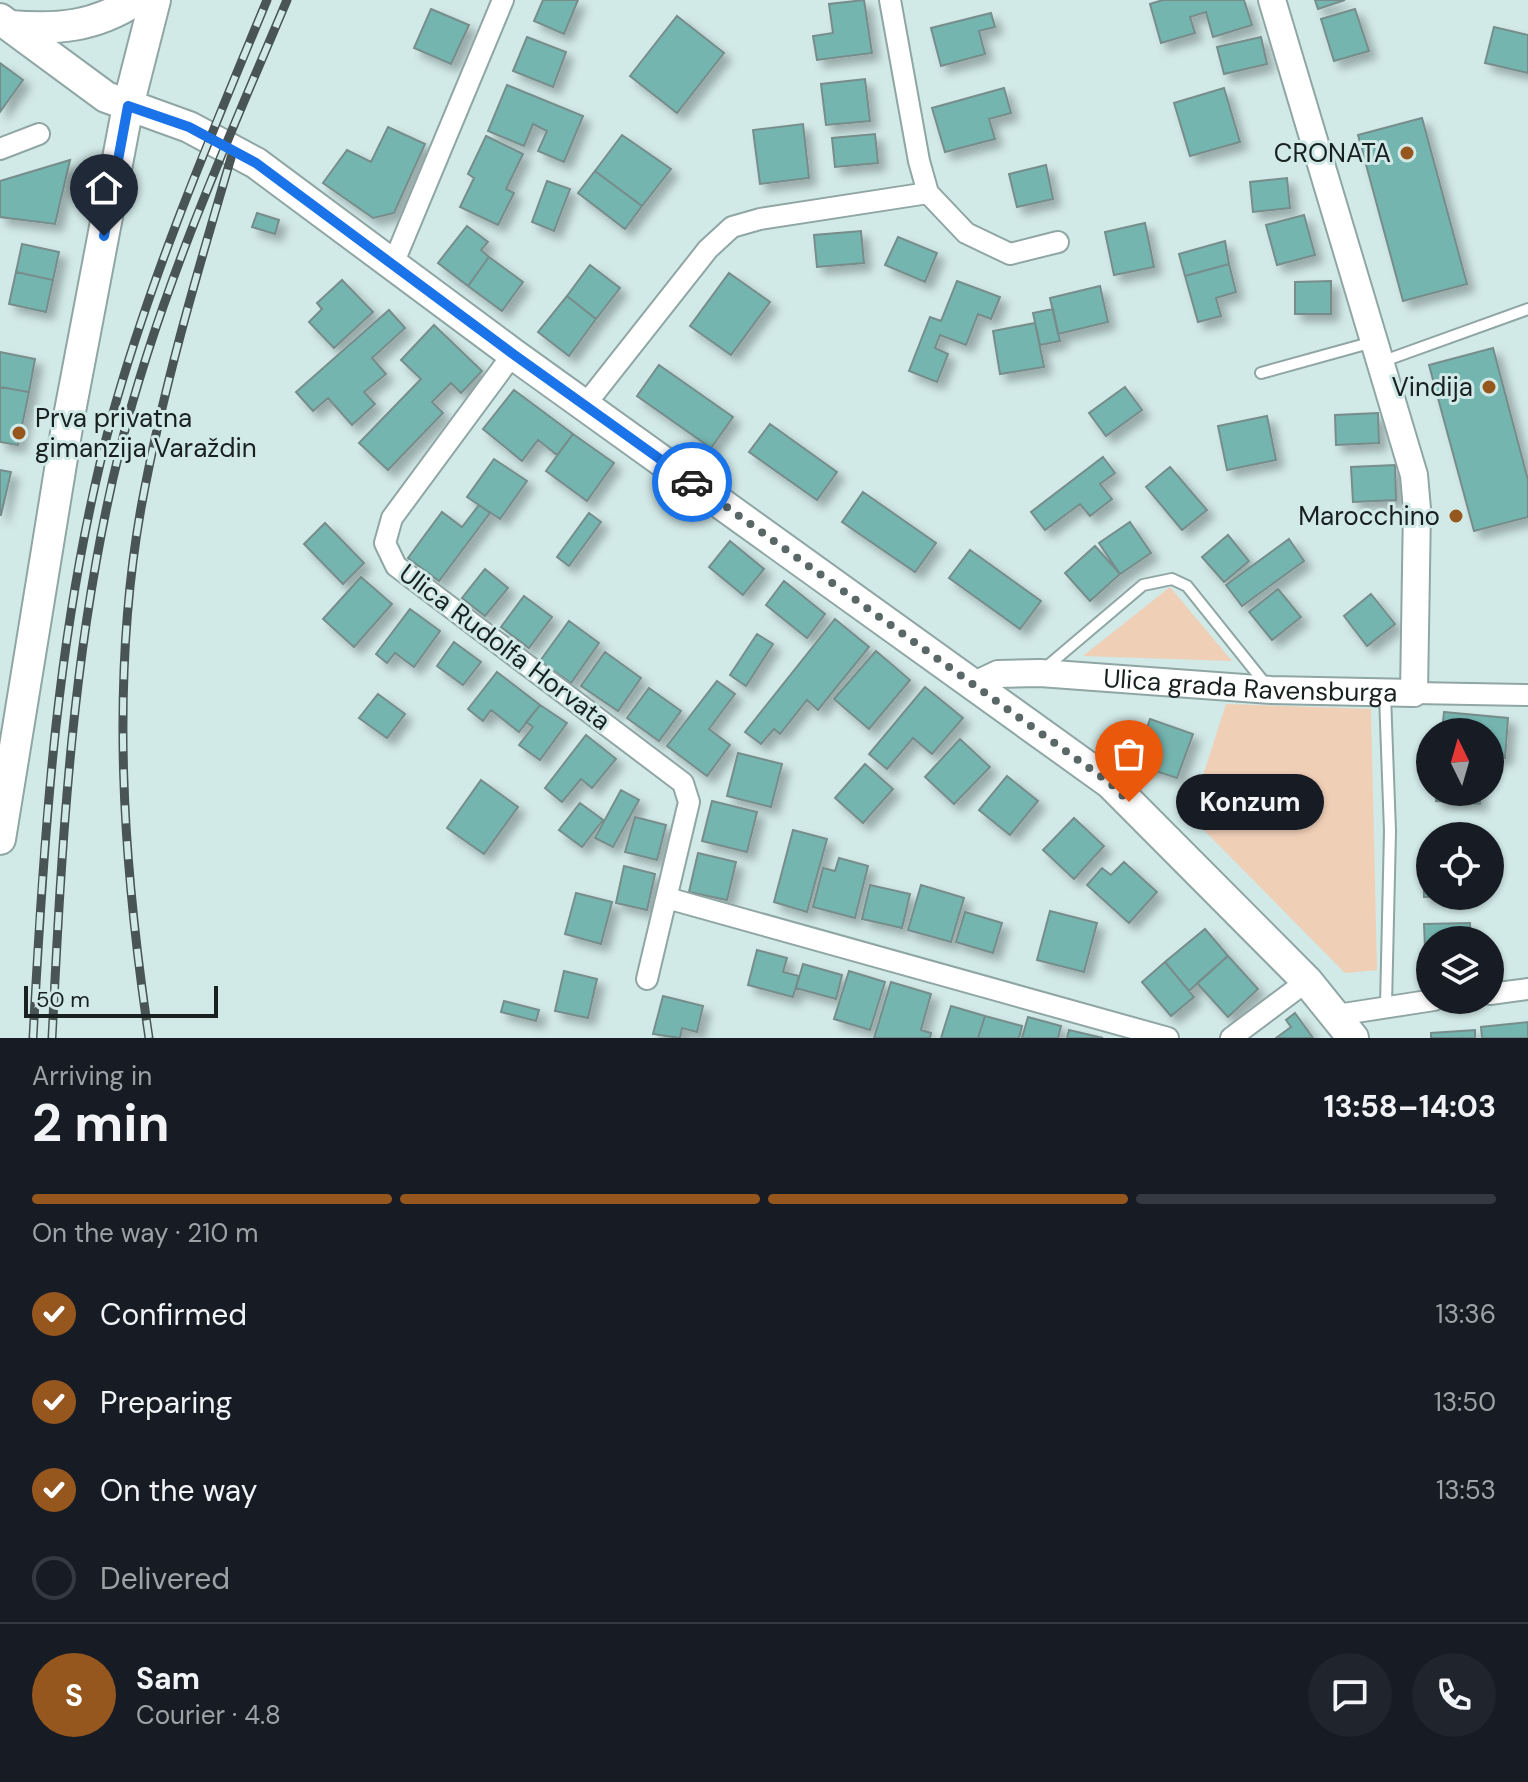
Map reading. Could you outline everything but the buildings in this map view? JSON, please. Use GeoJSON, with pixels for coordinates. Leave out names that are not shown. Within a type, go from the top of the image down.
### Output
{"type":"FeatureCollection","features":[{"type":"Feature","properties":{"kind":"main road"},"geometry":{"type":"LineString","coordinates":[[4,22],[73,27],[117,12],[136,0]]}},
{"type":"Feature","properties":{"kind":"main road"},"geometry":{"type":"LineString","coordinates":[[0,839],[67,427],[128,106],[155,0]]}},
{"type":"Feature","properties":{"kind":"main road"},"geometry":{"type":"LineString","coordinates":[[4,22],[88,85],[128,106],[189,127],[256,163],[513,354],[977,684],[1110,783],[1307,981],[1345,1026]]}},
{"type":"Feature","properties":{"kind":"street"},"geometry":{"type":"LineString","coordinates":[[393,264],[503,0]]}},
{"type":"Feature","properties":{"kind":"street"},"geometry":{"type":"LineString","coordinates":[[890,0],[919,161],[928,193],[966,233],[1010,254],[1058,242]]}},
{"type":"Feature","properties":{"kind":"street"},"geometry":{"type":"LineString","coordinates":[[1272,0],[1414,475],[1417,509],[1414,693]]}},
{"type":"Feature","properties":{"kind":"street"},"geometry":{"type":"LineString","coordinates":[[0,149],[39,134]]}},
{"type":"Feature","properties":{"kind":"street"},"geometry":{"type":"LineString","coordinates":[[585,405],[708,249],[732,227],[760,219],[928,193]]}},
{"type":"Feature","properties":{"kind":"street","name":"Ulica Rudolfa Horvata"},"geometry":{"type":"LineString","coordinates":[[513,354],[392,518],[385,543],[396,566],[683,783],[689,802],[647,979]]}},
{"type":"Feature","properties":{"kind":"street","name":"Ulica grada Ravensburga"},"geometry":{"type":"LineString","coordinates":[[977,684],[998,674],[1040,673],[1271,690],[1528,695]]}},
{"type":"Feature","properties":{"kind":"street"},"geometry":{"type":"LineString","coordinates":[[667,898],[1168,1038]]}},
{"type":"Feature","properties":{"kind":"street"},"geometry":{"type":"LineString","coordinates":[[1231,1038],[1307,981]]}},
{"type":"Feature","properties":{"kind":"street"},"geometry":{"type":"LineString","coordinates":[[1504,992],[1528,989]]}},
{"type":"Feature","properties":{"kind":"street"},"geometry":{"type":"LineString","coordinates":[[1345,1026],[1386,1005],[1416,1002]]}},
{"type":"Feature","properties":{"kind":"lane"},"geometry":{"type":"LineString","coordinates":[[1261,373],[1376,352],[1528,309]]}},
{"type":"Feature","properties":{"kind":"lane"},"geometry":{"type":"LineString","coordinates":[[1040,673],[1143,585],[1172,579],[1187,586],[1271,690]]}},
{"type":"Feature","properties":{"kind":"lane"},"geometry":{"type":"LineString","coordinates":[[1385,693],[1390,831],[1386,1005]]}},
{"type":"Feature","properties":{"kind":"shaded area"},"geometry":{"type":"Polygon","coordinates":[[[1170,587],[1232,661],[1083,656],[1170,587]]]}},
{"type":"Feature","properties":{"kind":"shaded area"},"geometry":{"type":"Polygon","coordinates":[[[1226,704],[1371,709],[1377,970],[1345,973],[1190,816],[1226,704]]]}},
{"type":"Feature","properties":{"kind":"railway"},"geometry":{"type":"LineString","coordinates":[[33,1038],[42,882],[56,727],[65,649],[93,496],[111,420],[144,313],[183,207],[267,0]]}},
{"type":"Feature","properties":{"kind":"railway"},"geometry":{"type":"LineString","coordinates":[[52,1038],[65,816],[80,668],[104,522],[120,449],[174,277],[287,0]]}},
{"type":"Feature","properties":{"kind":"railway"},"geometry":{"type":"LineString","coordinates":[[149,1038],[132,906],[124,773],[123,707],[131,574],[160,418],[194,284],[233,151]]}},
{"type":"Feature","properties":{"kind":"way so far"},"geometry":{"type":"LineString","coordinates":[[692,482],[977,684],[1110,783],[1129,802]]}},
{"type":"Feature","properties":{"kind":"place","name":"CRONATA"},"geometry":{"type":"Point","coordinates":[1407,153]}},
{"type":"Feature","properties":{"kind":"place","name":"Vindija"},"geometry":{"type":"Point","coordinates":[1489,387]}},
{"type":"Feature","properties":{"kind":"place","name":"Prva privatna gimanzija Varaždin"},"geometry":{"type":"Point","coordinates":[19,433]}},
{"type":"Feature","properties":{"kind":"place","name":"Marocchino"},"geometry":{"type":"Point","coordinates":[1456,516]}},
{"type":"Feature","properties":{"kind":"place","name":"Konzum"},"geometry":{"type":"Point","coordinates":[1129,802]}},
{"type":"Feature","properties":{"kind":"route"},"geometry":{"type":"LineString","coordinates":[[104,236],[128,106],[189,127],[256,163],[692,482]]}}]}
